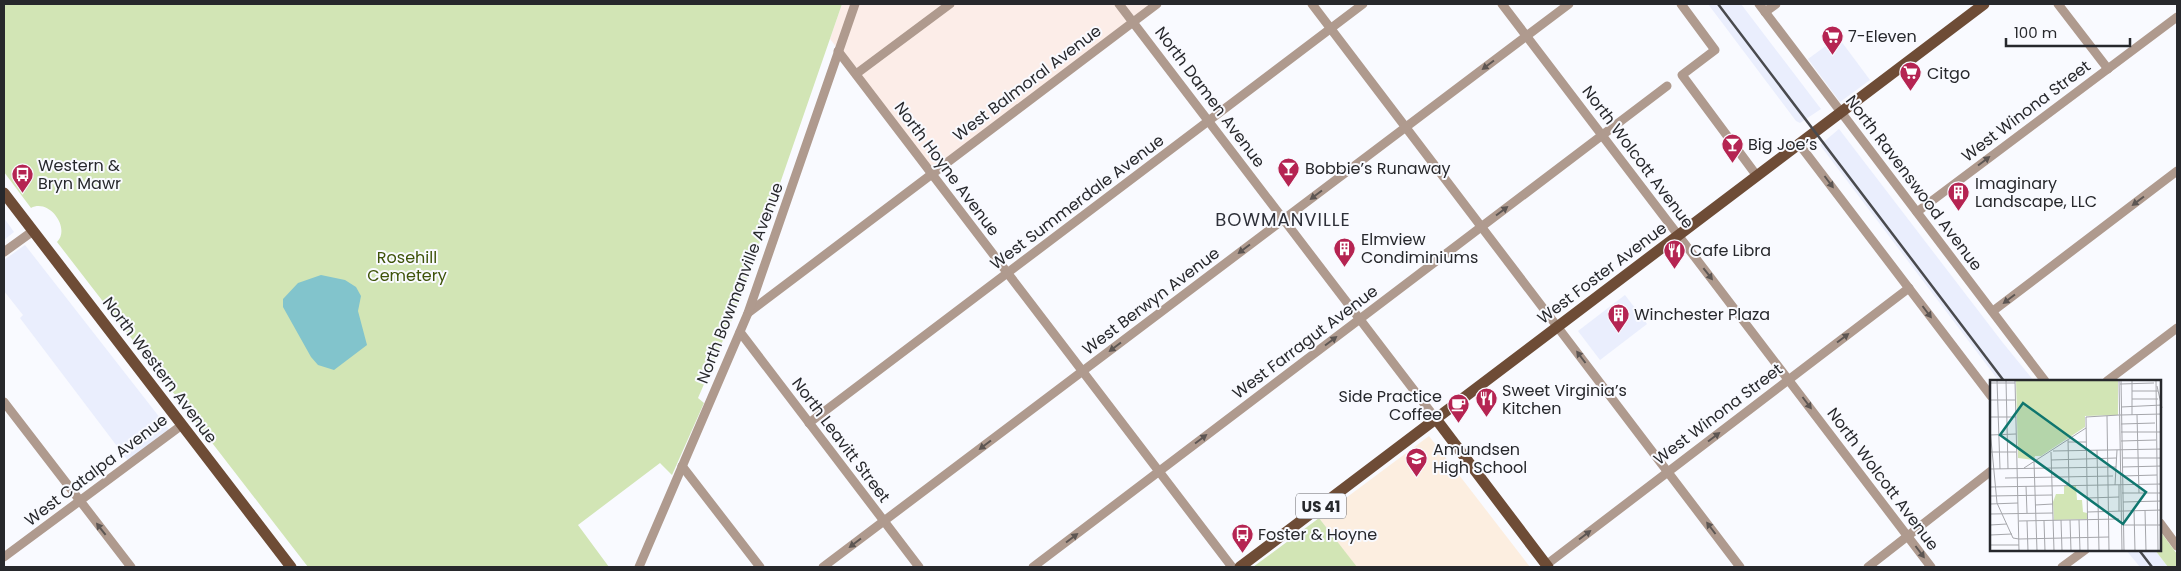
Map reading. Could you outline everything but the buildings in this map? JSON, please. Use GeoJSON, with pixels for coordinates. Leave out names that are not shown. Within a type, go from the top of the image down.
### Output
{"type":"FeatureCollection","features":[{"type":"Feature","properties":{"kind":"main road","name":"West Foster Avenue"},"geometry":{"type":"LineString","coordinates":[[1240,567],[1984,4]]}},
{"type":"Feature","properties":{"kind":"main road","name":"North Western Avenue"},"geometry":{"type":"LineString","coordinates":[[4,193],[291,567]]}},
{"type":"Feature","properties":{"kind":"main road","name":"North Damen Avenue"},"geometry":{"type":"LineString","coordinates":[[1436,419],[1547,566]]}},
{"type":"Feature","properties":{"kind":"street","name":"North Bowmanville Avenue"},"geometry":{"type":"LineString","coordinates":[[639,567],[748,313],[855,4]]}},
{"type":"Feature","properties":{"kind":"street"},"geometry":{"type":"LineString","coordinates":[[856,74],[950,4]]}},
{"type":"Feature","properties":{"kind":"street","name":"North Damen Avenue"},"geometry":{"type":"LineString","coordinates":[[1119,4],[1436,419]]}},
{"type":"Feature","properties":{"kind":"street","name":"West Balmoral Avenue"},"geometry":{"type":"LineString","coordinates":[[748,313],[1157,4]]}},
{"type":"Feature","properties":{"kind":"street"},"geometry":{"type":"LineString","coordinates":[[1312,4],[1740,567]]}},
{"type":"Feature","properties":{"kind":"street","name":"West Summerdale Avenue"},"geometry":{"type":"LineString","coordinates":[[809,423],[1362,4]]}},
{"type":"Feature","properties":{"kind":"street","name":"North Wolcott Avenue"},"geometry":{"type":"LineString","coordinates":[[1502,4],[1931,567]]}},
{"type":"Feature","properties":{"kind":"street","name":"West Berwyn Avenue"},"geometry":{"type":"LineString","coordinates":[[824,567],[1569,4]]}},
{"type":"Feature","properties":{"kind":"street"},"geometry":{"type":"LineString","coordinates":[[1680,4],[1714,50],[1682,75],[1757,176]]}},
{"type":"Feature","properties":{"kind":"street","name":"North Ravenswood Avenue"},"geometry":{"type":"LineString","coordinates":[[1759,4],[2044,380]]}},
{"type":"Feature","properties":{"kind":"street"},"geometry":{"type":"LineString","coordinates":[[1765,12],[1776,4]]}},
{"type":"Feature","properties":{"kind":"street"},"geometry":{"type":"LineString","coordinates":[[2058,4],[2108,69]]}},
{"type":"Feature","properties":{"kind":"street","name":"West Winona Street"},"geometry":{"type":"LineString","coordinates":[[1918,212],[2177,16]]}},
{"type":"Feature","properties":{"kind":"street","name":"North Hoyne Avenue"},"geometry":{"type":"LineString","coordinates":[[838,51],[1232,567]]}},
{"type":"Feature","properties":{"kind":"street","name":"West Farragut Avenue"},"geometry":{"type":"LineString","coordinates":[[1033,567],[1667,86]]}},
{"type":"Feature","properties":{"kind":"street"},"geometry":{"type":"LineString","coordinates":[[1799,144],[1990,395]]}},
{"type":"Feature","properties":{"kind":"street"},"geometry":{"type":"LineString","coordinates":[[1993,311],[2177,171]]}},
{"type":"Feature","properties":{"kind":"street"},"geometry":{"type":"LineString","coordinates":[[4,252],[33,230]]}},
{"type":"Feature","properties":{"kind":"street","name":"West Winona Street"},"geometry":{"type":"LineString","coordinates":[[1547,566],[1909,288]]}},
{"type":"Feature","properties":{"kind":"street"},"geometry":{"type":"LineString","coordinates":[[2108,380],[2177,328]]}},
{"type":"Feature","properties":{"kind":"street","name":"North Leavitt Street"},"geometry":{"type":"LineString","coordinates":[[740,332],[919,567]]}},
{"type":"Feature","properties":{"kind":"street"},"geometry":{"type":"LineString","coordinates":[[4,402],[131,567]]}},
{"type":"Feature","properties":{"kind":"street","name":"West Catalpa Avenue"},"geometry":{"type":"LineString","coordinates":[[4,557],[182,425]]}},
{"type":"Feature","properties":{"kind":"street"},"geometry":{"type":"LineString","coordinates":[[682,466],[760,567]]}},
{"type":"Feature","properties":{"kind":"street"},"geometry":{"type":"LineString","coordinates":[[1868,567],[1990,472]]}},
{"type":"Feature","properties":{"kind":"street"},"geometry":{"type":"LineString","coordinates":[[2161,524],[2177,546]]}},
{"type":"Feature","properties":{"kind":"street"},"geometry":{"type":"LineString","coordinates":[[2062,567],[2084,551]]}},
{"type":"Feature","properties":{"kind":"shaded area"},"geometry":{"type":"Polygon","coordinates":[[[842,4],[1156,4],[934,172],[830,39],[842,4]]]}},
{"type":"Feature","properties":{"kind":"shaded area"},"geometry":{"type":"Polygon","coordinates":[[[1708,4],[1741,4],[1821,109],[1800,123],[1796,121],[1708,4]]]}},
{"type":"Feature","properties":{"kind":"shaded area"},"geometry":{"type":"Polygon","coordinates":[[[1838,37],[1870,80],[1840,102],[1808,59],[1838,37]]]}},
{"type":"Feature","properties":{"kind":"shaded area"},"geometry":{"type":"Polygon","coordinates":[[[1839,129],[2033,380],[1998,380],[1820,145],[1839,129]]]}},
{"type":"Feature","properties":{"kind":"shaded area"},"geometry":{"type":"Polygon","coordinates":[[[4,218],[14,232],[4,240],[4,218]]]}},
{"type":"Feature","properties":{"kind":"shaded area"},"geometry":{"type":"Polygon","coordinates":[[[25,245],[171,432],[129,462],[20,318],[23,315],[4,291],[4,260],[25,245]]]}},
{"type":"Feature","properties":{"kind":"shaded area","name":"Winchester Plaza"},"geometry":{"type":"Polygon","coordinates":[[[1625,295],[1647,324],[1600,360],[1578,331],[1625,295]]]}},
{"type":"Feature","properties":{"kind":"shaded area","name":"Amundsen High School"},"geometry":{"type":"Polygon","coordinates":[[[1429,436],[1530,567],[1356,567],[1319,518],[1429,436]]]}},
{"type":"Feature","properties":{"kind":"shaded area"},"geometry":{"type":"Polygon","coordinates":[[[2127,551],[2156,551],[2168,567],[2140,567],[2127,551]]]}},
{"type":"Feature","properties":{"kind":"green space","name":"Rosehill Cemetery"},"geometry":{"type":"Polygon","coordinates":[[[4,4],[842,4],[737,308],[698,398],[704,403],[672,475],[660,463],[578,525],[609,567],[308,567],[57,242],[61,236],[61,229],[60,222],[56,216],[45,207],[31,208],[4,172],[4,4]]]}},
{"type":"Feature","properties":{"kind":"green space"},"geometry":{"type":"Polygon","coordinates":[[[1319,518],[1357,567],[1253,567],[1319,518]]]}},
{"type":"Feature","properties":{"kind":"green space"},"geometry":{"type":"Polygon","coordinates":[[[2161,532],[2177,554],[2177,567],[2168,567],[2156,551],[2161,551],[2161,532]]]}},
{"type":"Feature","properties":{"kind":"water"},"geometry":{"type":"Polygon","coordinates":[[[321,275],[345,280],[356,287],[361,296],[358,311],[367,345],[334,370],[318,365],[311,357],[283,307],[283,299],[298,283],[321,275]]]}},
{"type":"Feature","properties":{"kind":"railway"},"geometry":{"type":"LineString","coordinates":[[1718,4],[2003,380]]}},
{"type":"Feature","properties":{"kind":"railway"},"geometry":{"type":"LineString","coordinates":[[2140,551],[2152,567]]}},
{"type":"Feature","properties":{"kind":"place","name":"7-Eleven"},"geometry":{"type":"Point","coordinates":[1832,55]}},
{"type":"Feature","properties":{"kind":"place","name":"Citgo"},"geometry":{"type":"Point","coordinates":[1911,92]}},
{"type":"Feature","properties":{"kind":"place","name":"Big Joe’s"},"geometry":{"type":"Point","coordinates":[1732,163]}},
{"type":"Feature","properties":{"kind":"place","name":"Bobbie’s Runaway"},"geometry":{"type":"Point","coordinates":[1289,187]}},
{"type":"Feature","properties":{"kind":"place","name":"Western & Bryn Mawr"},"geometry":{"type":"Point","coordinates":[22,193]}},
{"type":"Feature","properties":{"kind":"place","name":"Imaginary Landscape, LLC"},"geometry":{"type":"Point","coordinates":[1959,211]}},
{"type":"Feature","properties":{"kind":"place","name":"Elmview Condiminiums"},"geometry":{"type":"Point","coordinates":[1345,267]}},
{"type":"Feature","properties":{"kind":"place","name":"Cafe Libra"},"geometry":{"type":"Point","coordinates":[1674,269]}},
{"type":"Feature","properties":{"kind":"place","name":"Winchester Plaza"},"geometry":{"type":"Point","coordinates":[1618,333]}},
{"type":"Feature","properties":{"kind":"place","name":"Sweet Virginia’s Kitchen"},"geometry":{"type":"Point","coordinates":[1486,418]}},
{"type":"Feature","properties":{"kind":"place","name":"Side Practice Coffee"},"geometry":{"type":"Point","coordinates":[1458,424]}},
{"type":"Feature","properties":{"kind":"place","name":"Amundsen High School"},"geometry":{"type":"Point","coordinates":[1417,477]}},
{"type":"Feature","properties":{"kind":"place","name":"Foster & Hoyne"},"geometry":{"type":"Point","coordinates":[1242,553]}},
{"type":"Feature","properties":{"kind":"district","name":"BOWMANVILLE"},"geometry":{"type":"Point","coordinates":[1283,219]}}]}
